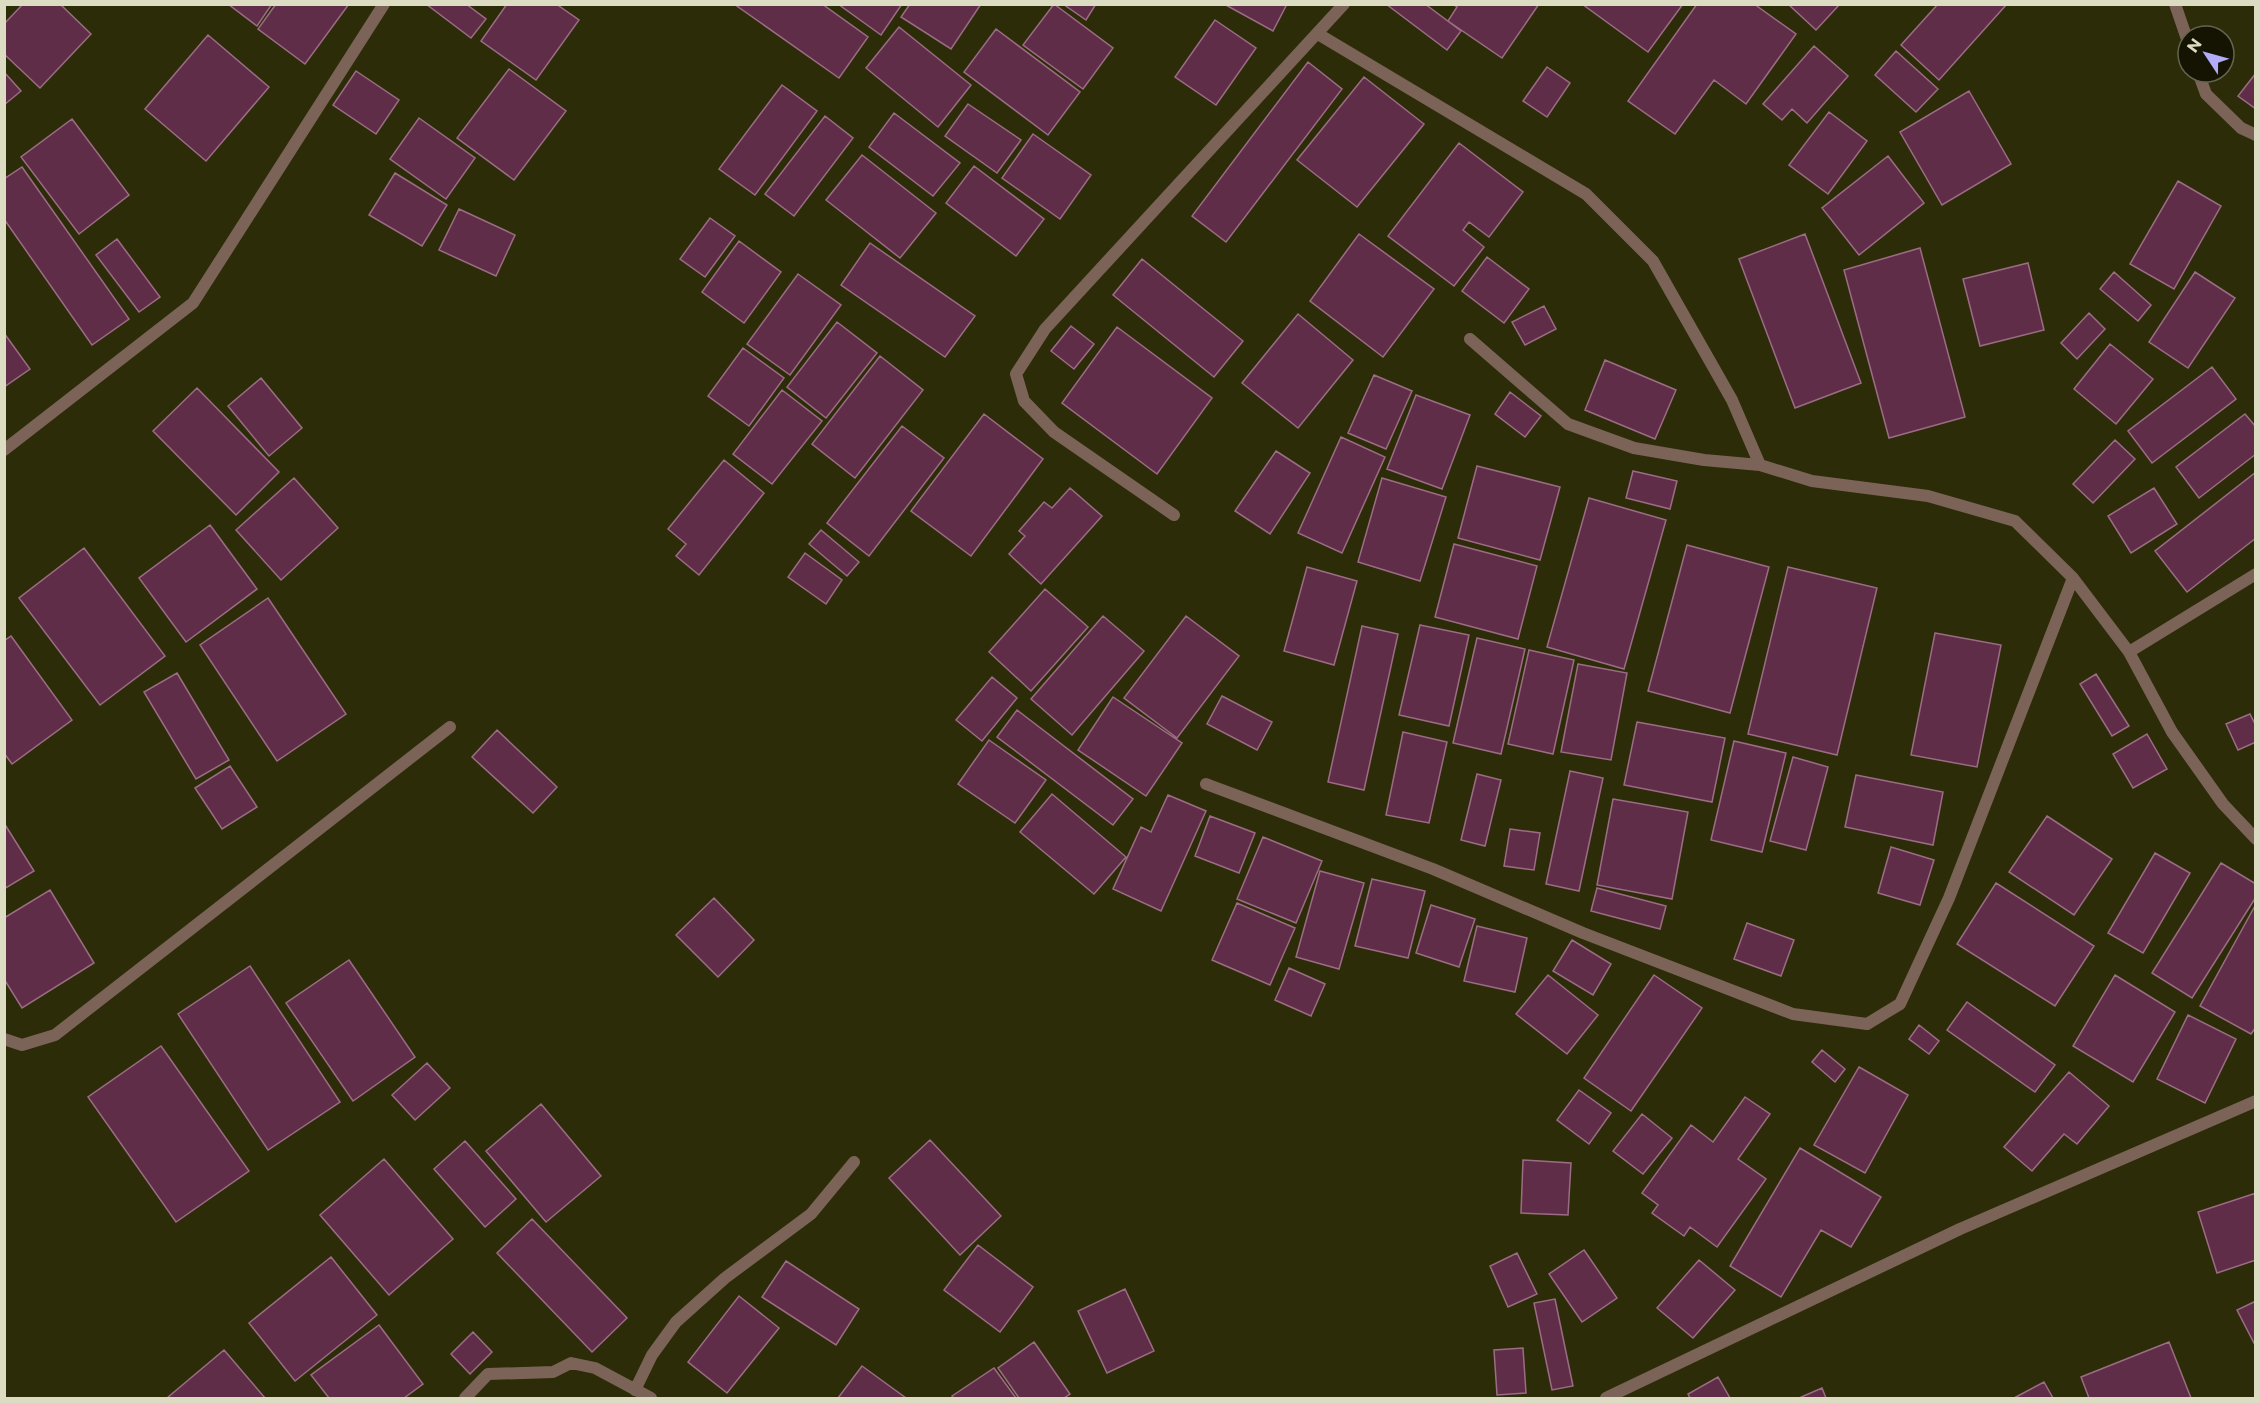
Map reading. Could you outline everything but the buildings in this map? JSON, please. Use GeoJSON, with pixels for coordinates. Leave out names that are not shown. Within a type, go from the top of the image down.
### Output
{"type":"FeatureCollection","features":[{"type":"Feature","properties":{"kind":"street"},"geometry":{"type":"LineString","coordinates":[[4,450],[193,303],[384,4]]}},
{"type":"Feature","properties":{"kind":"street"},"geometry":{"type":"LineString","coordinates":[[1174,515],[1054,432],[1024,401],[1016,374],[1045,329],[1344,4]]}},
{"type":"Feature","properties":{"kind":"street"},"geometry":{"type":"LineString","coordinates":[[2175,4],[2182,24]]}},
{"type":"Feature","properties":{"kind":"street"},"geometry":{"type":"LineString","coordinates":[[1318,34],[1586,194],[1653,261],[1732,400],[1760,465]]}},
{"type":"Feature","properties":{"kind":"street"},"geometry":{"type":"LineString","coordinates":[[2202,84],[2206,94],[2241,128],[2256,135]]}},
{"type":"Feature","properties":{"kind":"street"},"geometry":{"type":"LineString","coordinates":[[1470,339],[1568,424],[1634,448],[1704,460],[1760,465],[1812,482],[1928,496],[2015,521],[2073,578],[2129,652],[2172,732],[2223,804],[2256,839]]}},
{"type":"Feature","properties":{"kind":"street"},"geometry":{"type":"LineString","coordinates":[[2129,652],[2256,574]]}},
{"type":"Feature","properties":{"kind":"street"},"geometry":{"type":"LineString","coordinates":[[1206,784],[1433,869],[1583,933],[1792,1014],[1867,1024],[1900,1004],[1944,909],[2073,578]]}},
{"type":"Feature","properties":{"kind":"street"},"geometry":{"type":"LineString","coordinates":[[4,1039],[22,1045],[55,1035],[195,923],[450,727]]}},
{"type":"Feature","properties":{"kind":"street"},"geometry":{"type":"LineString","coordinates":[[1606,1398],[1960,1229],[2256,1101]]}},
{"type":"Feature","properties":{"kind":"street"},"geometry":{"type":"LineString","coordinates":[[635,1390],[652,1355],[676,1322],[725,1278],[811,1214],[854,1162]]}},
{"type":"Feature","properties":{"kind":"street"},"geometry":{"type":"LineString","coordinates":[[465,1398],[488,1374],[554,1372],[571,1364],[595,1368],[651,1398]]}}]}
